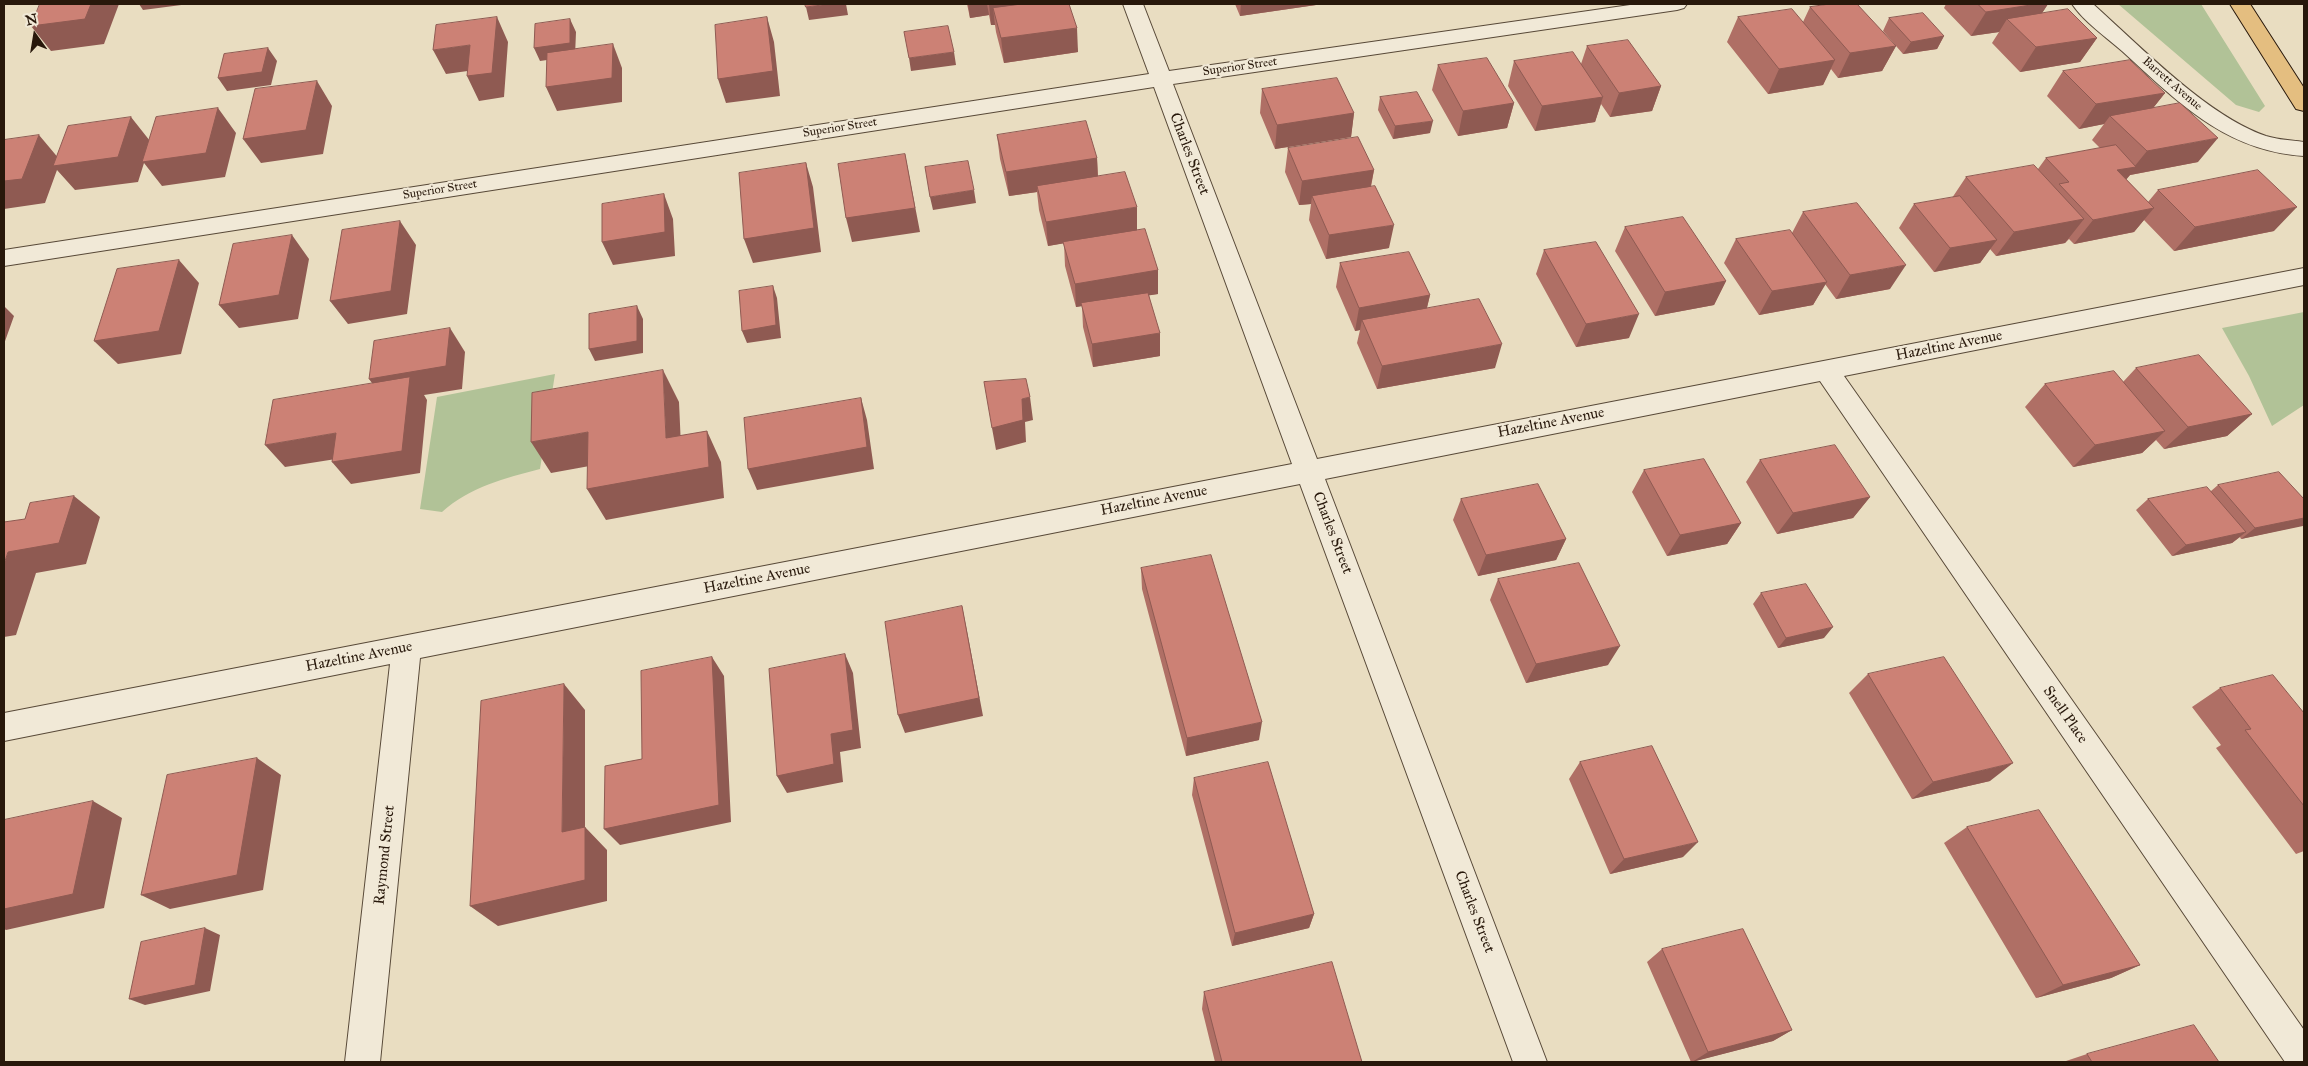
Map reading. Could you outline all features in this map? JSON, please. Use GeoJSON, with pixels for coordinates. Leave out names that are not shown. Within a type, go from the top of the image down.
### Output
{"type":"FeatureCollection","features":[{"type":"Feature","properties":{"kind":"main road"},"geometry":{"type":"LineString","coordinates":[[2240,4],[2304,104]]}},
{"type":"Feature","properties":{"kind":"street","name":"Charles Street"},"geometry":{"type":"LineString","coordinates":[[1133,4],[1530,1062]]}},
{"type":"Feature","properties":{"kind":"street","name":"Superior Street"},"geometry":{"type":"LineString","coordinates":[[4,258],[1161,79],[1676,4]]}},
{"type":"Feature","properties":{"kind":"street","name":"Barrett Avenue"},"geometry":{"type":"LineString","coordinates":[[2082,4],[2200,110],[2246,137],[2284,148],[2304,149]]}},
{"type":"Feature","properties":{"kind":"street","name":"Hazeltine Avenue"},"geometry":{"type":"LineString","coordinates":[[4,727],[2304,276]]}},
{"type":"Feature","properties":{"kind":"street","name":"Snell Place"},"geometry":{"type":"LineString","coordinates":[[1826,370],[2304,1060]]}},
{"type":"Feature","properties":{"kind":"street","name":"Raymond Street"},"geometry":{"type":"LineString","coordinates":[[363,1062],[406,648]]}},
{"type":"Feature","properties":{"kind":"green space"},"geometry":{"type":"Polygon","coordinates":[[[2118,4],[2201,4],[2265,106],[2259,112],[2236,105],[2118,4]]]}},
{"type":"Feature","properties":{"kind":"green space"},"geometry":{"type":"Polygon","coordinates":[[[2304,312],[2304,405],[2272,426],[2249,376],[2222,328],[2304,312]]]}},
{"type":"Feature","properties":{"kind":"green space"},"geometry":{"type":"Polygon","coordinates":[[[555,374],[540,469],[488,484],[464,496],[442,512],[420,509],[437,397],[555,374]]]}},
{"type":"Feature","properties":{"kind":"building"},"geometry":{"type":"Polygon","coordinates":[[[40,4],[91,4],[85,19],[31,26],[40,4]]]}},
{"type":"Feature","properties":{"kind":"building"},"geometry":{"type":"Polygon","coordinates":[[[805,4],[830,4],[806,7],[805,4]]]}},
{"type":"Feature","properties":{"kind":"building"},"geometry":{"type":"Polygon","coordinates":[[[1022,4],[1069,4],[1077,28],[1001,38],[993,8],[1022,4]]]}},
{"type":"Feature","properties":{"kind":"building"},"geometry":{"type":"Polygon","coordinates":[[[1830,4],[1857,4],[1896,46],[1850,53],[1810,7],[1830,4]]]}},
{"type":"Feature","properties":{"kind":"building"},"geometry":{"type":"Polygon","coordinates":[[[1978,4],[2037,4],[1986,12],[1978,4]]]}},
{"type":"Feature","properties":{"kind":"building"},"geometry":{"type":"Polygon","coordinates":[[[1792,9],[1835,60],[1779,69],[1738,17],[1792,9]]]}},
{"type":"Feature","properties":{"kind":"building"},"geometry":{"type":"Polygon","coordinates":[[[2068,9],[2097,38],[2036,47],[2007,19],[2068,9]]]}},
{"type":"Feature","properties":{"kind":"building"},"geometry":{"type":"Polygon","coordinates":[[[1923,13],[1944,36],[1911,42],[1889,18],[1923,13]]]}},
{"type":"Feature","properties":{"kind":"building"},"geometry":{"type":"Polygon","coordinates":[[[497,17],[492,73],[467,76],[470,45],[433,50],[436,25],[497,17]]]}},
{"type":"Feature","properties":{"kind":"building"},"geometry":{"type":"Polygon","coordinates":[[[767,17],[773,71],[718,79],[715,25],[767,17]]]}},
{"type":"Feature","properties":{"kind":"building"},"geometry":{"type":"Polygon","coordinates":[[[570,19],[570,43],[534,48],[535,24],[570,19]]]}},
{"type":"Feature","properties":{"kind":"building"},"geometry":{"type":"Polygon","coordinates":[[[948,26],[954,52],[909,58],[904,32],[948,26]]]}},
{"type":"Feature","properties":{"kind":"building"},"geometry":{"type":"Polygon","coordinates":[[[1628,40],[1661,86],[1619,93],[1587,46],[1628,40]]]}},
{"type":"Feature","properties":{"kind":"building"},"geometry":{"type":"Polygon","coordinates":[[[613,44],[612,78],[546,87],[547,53],[613,44]]]}},
{"type":"Feature","properties":{"kind":"building"},"geometry":{"type":"Polygon","coordinates":[[[268,48],[262,72],[218,78],[224,54],[268,48]]]}},
{"type":"Feature","properties":{"kind":"building"},"geometry":{"type":"Polygon","coordinates":[[[1573,52],[1603,97],[1542,106],[1514,61],[1573,52]]]}},
{"type":"Feature","properties":{"kind":"building"},"geometry":{"type":"Polygon","coordinates":[[[1487,58],[1514,103],[1463,111],[1438,65],[1487,58]]]}},
{"type":"Feature","properties":{"kind":"building"},"geometry":{"type":"Polygon","coordinates":[[[2130,60],[2165,93],[2096,104],[2063,71],[2130,60]]]}},
{"type":"Feature","properties":{"kind":"building"},"geometry":{"type":"Polygon","coordinates":[[[1337,78],[1354,113],[1277,125],[1262,89],[1337,78]]]}},
{"type":"Feature","properties":{"kind":"building"},"geometry":{"type":"Polygon","coordinates":[[[317,81],[306,130],[243,139],[255,89],[317,81]]]}},
{"type":"Feature","properties":{"kind":"building"},"geometry":{"type":"Polygon","coordinates":[[[1417,92],[1433,121],[1395,126],[1380,97],[1417,92]]]}},
{"type":"Feature","properties":{"kind":"building"},"geometry":{"type":"Polygon","coordinates":[[[2180,103],[2218,138],[2147,151],[2110,116],[2180,103]]]}},
{"type":"Feature","properties":{"kind":"building"},"geometry":{"type":"Polygon","coordinates":[[[218,108],[206,153],[142,162],[156,117],[218,108]]]}},
{"type":"Feature","properties":{"kind":"building"},"geometry":{"type":"Polygon","coordinates":[[[131,117],[118,157],[53,166],[68,126],[131,117]]]}},
{"type":"Feature","properties":{"kind":"building"},"geometry":{"type":"Polygon","coordinates":[[[1086,121],[1097,158],[1006,172],[997,135],[1086,121]]]}},
{"type":"Feature","properties":{"kind":"building"},"geometry":{"type":"Polygon","coordinates":[[[39,135],[22,179],[4,181],[4,140],[39,135]]]}},
{"type":"Feature","properties":{"kind":"building"},"geometry":{"type":"Polygon","coordinates":[[[1358,137],[1374,170],[1302,181],[1288,148],[1358,137]]]}},
{"type":"Feature","properties":{"kind":"building"},"geometry":{"type":"Polygon","coordinates":[[[2116,145],[2136,167],[2117,170],[2154,208],[2093,220],[2059,184],[2069,182],[2046,158],[2116,145]]]}},
{"type":"Feature","properties":{"kind":"building"},"geometry":{"type":"Polygon","coordinates":[[[905,154],[915,208],[846,218],[838,164],[905,154]]]}},
{"type":"Feature","properties":{"kind":"building"},"geometry":{"type":"Polygon","coordinates":[[[968,161],[974,190],[930,197],[925,167],[968,161]]]}},
{"type":"Feature","properties":{"kind":"building"},"geometry":{"type":"Polygon","coordinates":[[[806,163],[814,228],[744,239],[739,173],[806,163]]]}},
{"type":"Feature","properties":{"kind":"building"},"geometry":{"type":"Polygon","coordinates":[[[2034,165],[2084,219],[2014,232],[1966,177],[2034,165]]]}},
{"type":"Feature","properties":{"kind":"building"},"geometry":{"type":"Polygon","coordinates":[[[2258,170],[2297,207],[2195,227],[2158,190],[2258,170]]]}},
{"type":"Feature","properties":{"kind":"building"},"geometry":{"type":"Polygon","coordinates":[[[1125,172],[1137,207],[1046,222],[1037,186],[1125,172]]]}},
{"type":"Feature","properties":{"kind":"building"},"geometry":{"type":"Polygon","coordinates":[[[1375,186],[1394,225],[1329,235],[1312,196],[1375,186]]]}},
{"type":"Feature","properties":{"kind":"building"},"geometry":{"type":"Polygon","coordinates":[[[664,194],[665,232],[602,242],[602,204],[664,194]]]}},
{"type":"Feature","properties":{"kind":"building"},"geometry":{"type":"Polygon","coordinates":[[[1960,196],[1997,240],[1950,248],[1914,204],[1960,196]]]}},
{"type":"Feature","properties":{"kind":"building"},"geometry":{"type":"Polygon","coordinates":[[[1857,203],[1906,265],[1850,275],[1803,212],[1857,203]]]}},
{"type":"Feature","properties":{"kind":"building"},"geometry":{"type":"Polygon","coordinates":[[[1683,217],[1726,281],[1665,292],[1625,227],[1683,217]]]}},
{"type":"Feature","properties":{"kind":"building"},"geometry":{"type":"Polygon","coordinates":[[[400,221],[391,291],[330,301],[342,230],[400,221]]]}},
{"type":"Feature","properties":{"kind":"building"},"geometry":{"type":"Polygon","coordinates":[[[1145,229],[1158,270],[1075,284],[1063,242],[1145,229]]]}},
{"type":"Feature","properties":{"kind":"building"},"geometry":{"type":"Polygon","coordinates":[[[1790,230],[1827,282],[1772,291],[1736,239],[1790,230]]]}},
{"type":"Feature","properties":{"kind":"building"},"geometry":{"type":"Polygon","coordinates":[[[292,235],[279,295],[219,305],[233,244],[292,235]]]}},
{"type":"Feature","properties":{"kind":"building"},"geometry":{"type":"Polygon","coordinates":[[[1596,242],[1639,314],[1586,324],[1544,250],[1596,242]]]}},
{"type":"Feature","properties":{"kind":"building"},"geometry":{"type":"Polygon","coordinates":[[[1409,252],[1430,295],[1359,308],[1340,263],[1409,252]]]}},
{"type":"Feature","properties":{"kind":"building"},"geometry":{"type":"Polygon","coordinates":[[[179,260],[159,331],[94,341],[117,269],[179,260]]]}},
{"type":"Feature","properties":{"kind":"building"},"geometry":{"type":"Polygon","coordinates":[[[773,286],[776,325],[742,331],[739,291],[773,286]]]}},
{"type":"Feature","properties":{"kind":"building"},"geometry":{"type":"Polygon","coordinates":[[[1148,293],[1160,333],[1092,344],[1081,303],[1148,293]]]}},
{"type":"Feature","properties":{"kind":"building"},"geometry":{"type":"Polygon","coordinates":[[[1479,299],[1502,344],[1382,366],[1362,320],[1479,299]]]}},
{"type":"Feature","properties":{"kind":"building"},"geometry":{"type":"Polygon","coordinates":[[[637,306],[637,341],[589,349],[589,314],[637,306]]]}},
{"type":"Feature","properties":{"kind":"building"},"geometry":{"type":"Polygon","coordinates":[[[450,328],[446,366],[369,379],[374,341],[450,328]]]}},
{"type":"Feature","properties":{"kind":"building"},"geometry":{"type":"Polygon","coordinates":[[[2199,355],[2252,414],[2188,427],[2136,368],[2199,355]]]}},
{"type":"Feature","properties":{"kind":"building"},"geometry":{"type":"Polygon","coordinates":[[[663,370],[666,438],[707,431],[709,467],[587,489],[588,432],[531,442],[532,393],[663,370]]]}},
{"type":"Feature","properties":{"kind":"building"},"geometry":{"type":"Polygon","coordinates":[[[2114,371],[2165,431],[2095,445],[2045,384],[2114,371]]]}},
{"type":"Feature","properties":{"kind":"building"},"geometry":{"type":"Polygon","coordinates":[[[410,377],[402,451],[332,462],[336,433],[265,445],[273,400],[410,377]]]}},
{"type":"Feature","properties":{"kind":"building"},"geometry":{"type":"Polygon","coordinates":[[[1026,379],[1030,397],[1022,399],[1023,420],[992,428],[984,382],[1026,379]]]}},
{"type":"Feature","properties":{"kind":"building"},"geometry":{"type":"Polygon","coordinates":[[[861,398],[867,447],[748,469],[744,418],[861,398]]]}},
{"type":"Feature","properties":{"kind":"building"},"geometry":{"type":"Polygon","coordinates":[[[1835,445],[1870,497],[1793,513],[1760,460],[1835,445]]]}},
{"type":"Feature","properties":{"kind":"building"},"geometry":{"type":"Polygon","coordinates":[[[1704,459],[1741,523],[1680,535],[1644,470],[1704,459]]]}},
{"type":"Feature","properties":{"kind":"building"},"geometry":{"type":"Polygon","coordinates":[[[2279,472],[2304,499],[2304,518],[2255,528],[2218,485],[2279,472]]]}},
{"type":"Feature","properties":{"kind":"building"},"geometry":{"type":"Polygon","coordinates":[[[1538,484],[1566,539],[1486,555],[1461,499],[1538,484]]]}},
{"type":"Feature","properties":{"kind":"building"},"geometry":{"type":"Polygon","coordinates":[[[2207,487],[2246,532],[2186,545],[2148,499],[2207,487]]]}},
{"type":"Feature","properties":{"kind":"building"},"geometry":{"type":"Polygon","coordinates":[[[74,496],[59,543],[8,552],[4,564],[4,522],[25,519],[30,503],[74,496]]]}},
{"type":"Feature","properties":{"kind":"building"},"geometry":{"type":"Polygon","coordinates":[[[1211,555],[1262,722],[1187,738],[1141,568],[1211,555]]]}},
{"type":"Feature","properties":{"kind":"building"},"geometry":{"type":"Polygon","coordinates":[[[1579,563],[1620,646],[1536,664],[1498,579],[1579,563]]]}},
{"type":"Feature","properties":{"kind":"building"},"geometry":{"type":"Polygon","coordinates":[[[1806,584],[1833,627],[1786,638],[1761,593],[1806,584]]]}},
{"type":"Feature","properties":{"kind":"building"},"geometry":{"type":"Polygon","coordinates":[[[962,606],[979,698],[898,715],[885,622],[962,606]]]}},
{"type":"Feature","properties":{"kind":"building"},"geometry":{"type":"Polygon","coordinates":[[[845,654],[853,730],[831,734],[834,764],[777,776],[769,669],[845,654]]]}},
{"type":"Feature","properties":{"kind":"building"},"geometry":{"type":"Polygon","coordinates":[[[712,657],[719,805],[604,829],[605,766],[642,759],[641,671],[712,657]]]}},
{"type":"Feature","properties":{"kind":"building"},"geometry":{"type":"Polygon","coordinates":[[[1944,657],[2013,763],[1933,782],[1868,674],[1944,657]]]}},
{"type":"Feature","properties":{"kind":"building"},"geometry":{"type":"Polygon","coordinates":[[[2273,675],[2304,713],[2304,806],[2245,730],[2251,729],[2220,688],[2273,675]]]}},
{"type":"Feature","properties":{"kind":"building"},"geometry":{"type":"Polygon","coordinates":[[[564,684],[562,832],[585,827],[585,880],[470,906],[481,701],[564,684]]]}},
{"type":"Feature","properties":{"kind":"building"},"geometry":{"type":"Polygon","coordinates":[[[1652,746],[1698,842],[1624,859],[1580,762],[1652,746]]]}},
{"type":"Feature","properties":{"kind":"building"},"geometry":{"type":"Polygon","coordinates":[[[257,758],[237,875],[141,895],[167,775],[257,758]]]}},
{"type":"Feature","properties":{"kind":"building"},"geometry":{"type":"Polygon","coordinates":[[[1268,762],[1314,914],[1235,933],[1194,778],[1268,762]]]}},
{"type":"Feature","properties":{"kind":"building"},"geometry":{"type":"Polygon","coordinates":[[[93,801],[73,894],[4,909],[4,820],[93,801]]]}},
{"type":"Feature","properties":{"kind":"building"},"geometry":{"type":"Polygon","coordinates":[[[2039,810],[2140,965],[2063,985],[1967,827],[2039,810]]]}},
{"type":"Feature","properties":{"kind":"building"},"geometry":{"type":"Polygon","coordinates":[[[205,928],[195,985],[129,999],[141,942],[205,928]]]}},
{"type":"Feature","properties":{"kind":"building"},"geometry":{"type":"Polygon","coordinates":[[[1743,929],[1792,1030],[1708,1052],[1662,949],[1743,929]]]}},
{"type":"Feature","properties":{"kind":"building"},"geometry":{"type":"Polygon","coordinates":[[[1332,962],[1362,1062],[1222,1062],[1204,992],[1332,962]]]}},
{"type":"Feature","properties":{"kind":"building"},"geometry":{"type":"Polygon","coordinates":[[[2194,1025],[2219,1062],[2092,1062],[2087,1054],[2194,1025]]]}}]}
